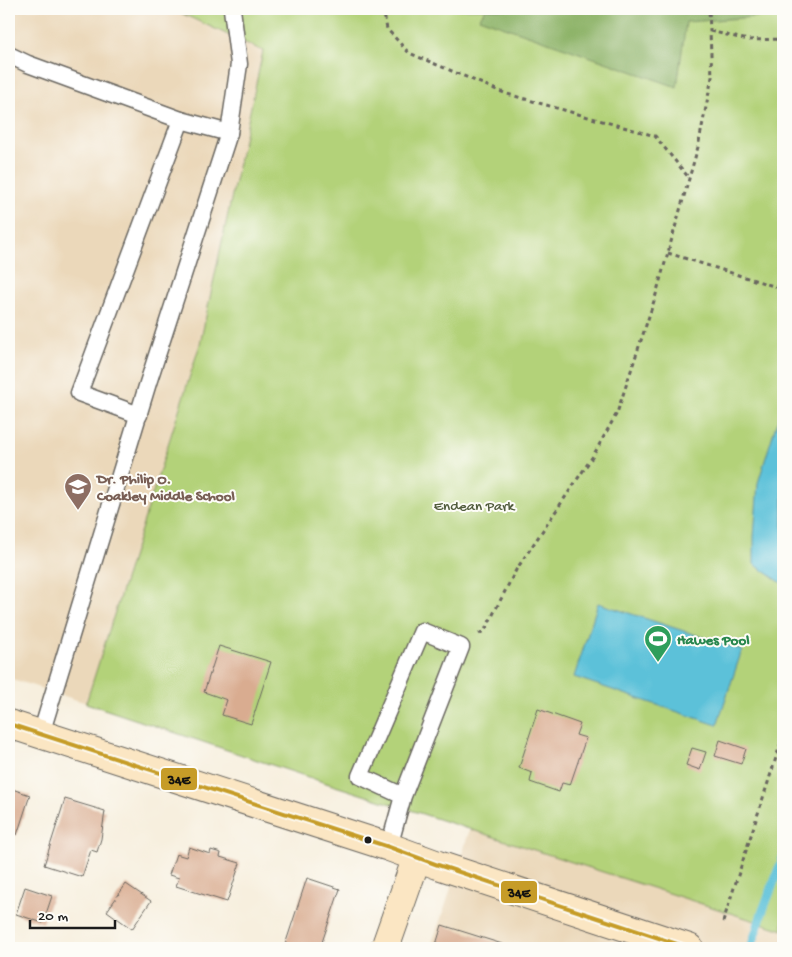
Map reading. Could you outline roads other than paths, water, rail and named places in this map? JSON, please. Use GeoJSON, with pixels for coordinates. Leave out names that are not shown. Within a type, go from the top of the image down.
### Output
{"type":"FeatureCollection","features":[{"type":"Feature","properties":{"kind":"main road"},"geometry":{"type":"LineString","coordinates":[[9,724],[388,847],[688,948]]}},
{"type":"Feature","properties":{"kind":"main road"},"geometry":{"type":"LineString","coordinates":[[385,948],[418,857]]}},
{"type":"Feature","properties":{"kind":"lane"},"geometry":{"type":"LineString","coordinates":[[41,734],[139,415],[229,133],[239,64],[232,9]]}},
{"type":"Feature","properties":{"kind":"lane"},"geometry":{"type":"LineString","coordinates":[[9,55],[28,64],[181,120],[229,133]]}},
{"type":"Feature","properties":{"kind":"lane"},"geometry":{"type":"LineString","coordinates":[[139,415],[79,393],[181,120]]}},
{"type":"Feature","properties":{"kind":"lane"},"geometry":{"type":"LineString","coordinates":[[388,847],[403,796],[461,647],[422,632],[360,776],[403,796]]}},
{"type":"Feature","properties":{"kind":"water"},"geometry":{"type":"Polygon","coordinates":[[[783,402],[783,584],[754,564],[754,537],[758,483],[783,402]]]}},
{"type":"Feature","properties":{"kind":"water","name":"Hawes Pool"},"geometry":{"type":"Polygon","coordinates":[[[598,603],[742,650],[717,725],[574,677],[598,603]]]}},
{"type":"Feature","properties":{"kind":"waterway"},"geometry":{"type":"LineString","coordinates":[[751,948],[783,858]]}},
{"type":"Feature","properties":{"kind":"place","name":"Dr. Philip O. Coakley Middle School"},"geometry":{"type":"Point","coordinates":[78,511]}},
{"type":"Feature","properties":{"kind":"place","name":"Hawes Pool"},"geometry":{"type":"Point","coordinates":[658,663]}},
{"type":"Feature","properties":{"kind":"park label","name":"Endean Park"},"geometry":{"type":"Point","coordinates":[474,505]}}]}
